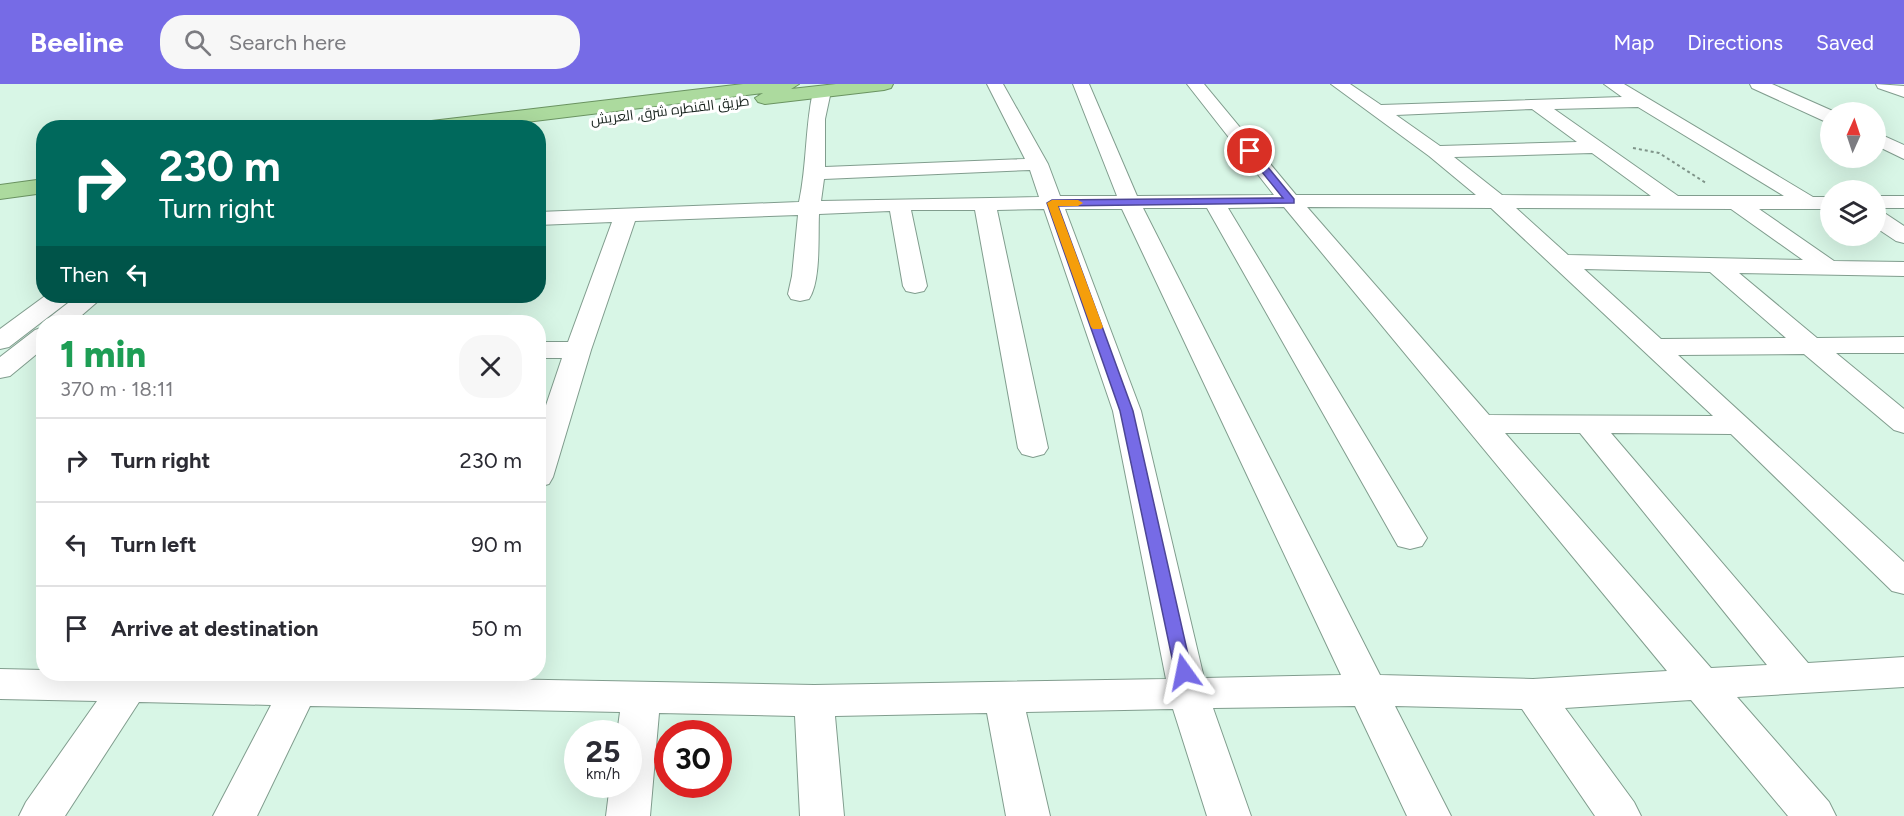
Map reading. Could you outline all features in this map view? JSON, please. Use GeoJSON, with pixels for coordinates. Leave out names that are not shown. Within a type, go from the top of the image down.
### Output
{"type":"FeatureCollection","features":[{"type":"Feature","properties":{"kind":"highway","name":"طريق القنطره شرق, العريش"},"geometry":{"type":"LineString","coordinates":[[482,120],[720,88],[790,84]]}},
{"type":"Feature","properties":{"kind":"highway","name":"طريق القنطره شرق, العريش"},"geometry":{"type":"LineString","coordinates":[[546,126],[884,84]]}},
{"type":"Feature","properties":{"kind":"highway"},"geometry":{"type":"LineString","coordinates":[[0,178],[36,174]]}},
{"type":"Feature","properties":{"kind":"highway"},"geometry":{"type":"LineString","coordinates":[[0,192],[36,187]]}},
{"type":"Feature","properties":{"kind":"street"},"geometry":{"type":"LineString","coordinates":[[995,84],[1038,164],[1127,411],[1188,694],[1230,816]]}},
{"type":"Feature","properties":{"kind":"street"},"geometry":{"type":"LineString","coordinates":[[1081,84],[1130,203],[1365,690],[1429,816]]}},
{"type":"Feature","properties":{"kind":"street"},"geometry":{"type":"LineString","coordinates":[[1195,84],[1290,201],[1814,816]]}},
{"type":"Feature","properties":{"kind":"street"},"geometry":{"type":"LineString","coordinates":[[1340,84],[1436,152],[1498,203],[1739,425],[1904,582]]}},
{"type":"Feature","properties":{"kind":"street"},"geometry":{"type":"LineString","coordinates":[[1612,84],[1819,202]]}},
{"type":"Feature","properties":{"kind":"street"},"geometry":{"type":"LineString","coordinates":[[1758,84],[1820,112]]}},
{"type":"Feature","properties":{"kind":"street"},"geometry":{"type":"LineString","coordinates":[[1892,85],[1904,92]]}},
{"type":"Feature","properties":{"kind":"street"},"geometry":{"type":"LineString","coordinates":[[800,294],[815,173],[816,119],[822,91]]}},
{"type":"Feature","properties":{"kind":"street"},"geometry":{"type":"LineString","coordinates":[[1376,111],[1644,102]]}},
{"type":"Feature","properties":{"kind":"street"},"geometry":{"type":"LineString","coordinates":[[1536,104],[1674,203]]}},
{"type":"Feature","properties":{"kind":"street"},"geometry":{"type":"LineString","coordinates":[[1886,143],[1902,150]]}},
{"type":"Feature","properties":{"kind":"street"},"geometry":{"type":"LineString","coordinates":[[1436,152],[1593,147]]}},
{"type":"Feature","properties":{"kind":"street"},"geometry":{"type":"LineString","coordinates":[[815,173],[1038,164]]}},
{"type":"Feature","properties":{"kind":"street"},"geometry":{"type":"LineString","coordinates":[[546,219],[899,204],[1290,201],[1819,202]]}},
{"type":"Feature","properties":{"kind":"street"},"geometry":{"type":"LineString","coordinates":[[1214,202],[1410,538]]}},
{"type":"Feature","properties":{"kind":"street"},"geometry":{"type":"LineString","coordinates":[[1886,202],[1904,202]]}},
{"type":"Feature","properties":{"kind":"street"},"geometry":{"type":"LineString","coordinates":[[1736,203],[1828,268]]}},
{"type":"Feature","properties":{"kind":"street"},"geometry":{"type":"LineString","coordinates":[[899,204],[915,286]]}},
{"type":"Feature","properties":{"kind":"street"},"geometry":{"type":"LineString","coordinates":[[985,204],[1033,448]]}},
{"type":"Feature","properties":{"kind":"street"},"geometry":{"type":"LineString","coordinates":[[546,452],[578,350],[626,214]]}},
{"type":"Feature","properties":{"kind":"street"},"geometry":{"type":"LineString","coordinates":[[1886,224],[1904,236]]}},
{"type":"Feature","properties":{"kind":"street"},"geometry":{"type":"LineString","coordinates":[[1563,262],[1904,269]]}},
{"type":"Feature","properties":{"kind":"street"},"geometry":{"type":"LineString","coordinates":[[1715,265],[1904,424]]}},
{"type":"Feature","properties":{"kind":"street"},"geometry":{"type":"LineString","coordinates":[[43,315],[54,303]]}},
{"type":"Feature","properties":{"kind":"street"},"geometry":{"type":"LineString","coordinates":[[68,315],[83,303]]}},
{"type":"Feature","properties":{"kind":"street"},"geometry":{"type":"LineString","coordinates":[[4,357],[36,322]]}},
{"type":"Feature","properties":{"kind":"street"},"geometry":{"type":"LineString","coordinates":[[4,357],[36,339]]}},
{"type":"Feature","properties":{"kind":"street"},"geometry":{"type":"LineString","coordinates":[[1654,347],[1904,345]]}},
{"type":"Feature","properties":{"kind":"street"},"geometry":{"type":"LineString","coordinates":[[546,350],[578,350]]}},
{"type":"Feature","properties":{"kind":"street"},"geometry":{"type":"LineString","coordinates":[[4,357],[36,357]]}},
{"type":"Feature","properties":{"kind":"street"},"geometry":{"type":"LineString","coordinates":[[1587,423],[1799,678]]}},
{"type":"Feature","properties":{"kind":"street"},"geometry":{"type":"LineString","coordinates":[[1479,424],[1739,425]]}},
{"type":"Feature","properties":{"kind":"street"},"geometry":{"type":"LineString","coordinates":[[0,684],[298,690],[474,683],[641,697],[814,701],[1365,690],[1533,694],[1904,672]]}},
{"type":"Feature","properties":{"kind":"street"},"geometry":{"type":"LineString","coordinates":[[41,816],[129,687]]}},
{"type":"Feature","properties":{"kind":"street"},"geometry":{"type":"LineString","coordinates":[[235,816],[298,690]]}},
{"type":"Feature","properties":{"kind":"street"},"geometry":{"type":"LineString","coordinates":[[1533,694],[1619,816]]}},
{"type":"Feature","properties":{"kind":"street"},"geometry":{"type":"LineString","coordinates":[[628,816],[641,697]]}},
{"type":"Feature","properties":{"kind":"street"},"geometry":{"type":"LineString","coordinates":[[1004,699],[1028,816]]}},
{"type":"Feature","properties":{"kind":"street"},"geometry":{"type":"LineString","coordinates":[[814,701],[822,816]]}},
{"type":"Feature","properties":{"kind":"path"},"geometry":{"type":"LineString","coordinates":[[1593,147],[1652,150],[1736,203]]}},
{"type":"Feature","properties":{"kind":"slow traffic"},"geometry":{"type":"LineString","coordinates":[[1078,203],[1052,203],[1097,327]]}},
{"type":"Feature","properties":{"kind":"route"},"geometry":{"type":"LineString","coordinates":[[1184,672],[1127,411],[1052,203],[1290,201],[1250,151]]}}]}
